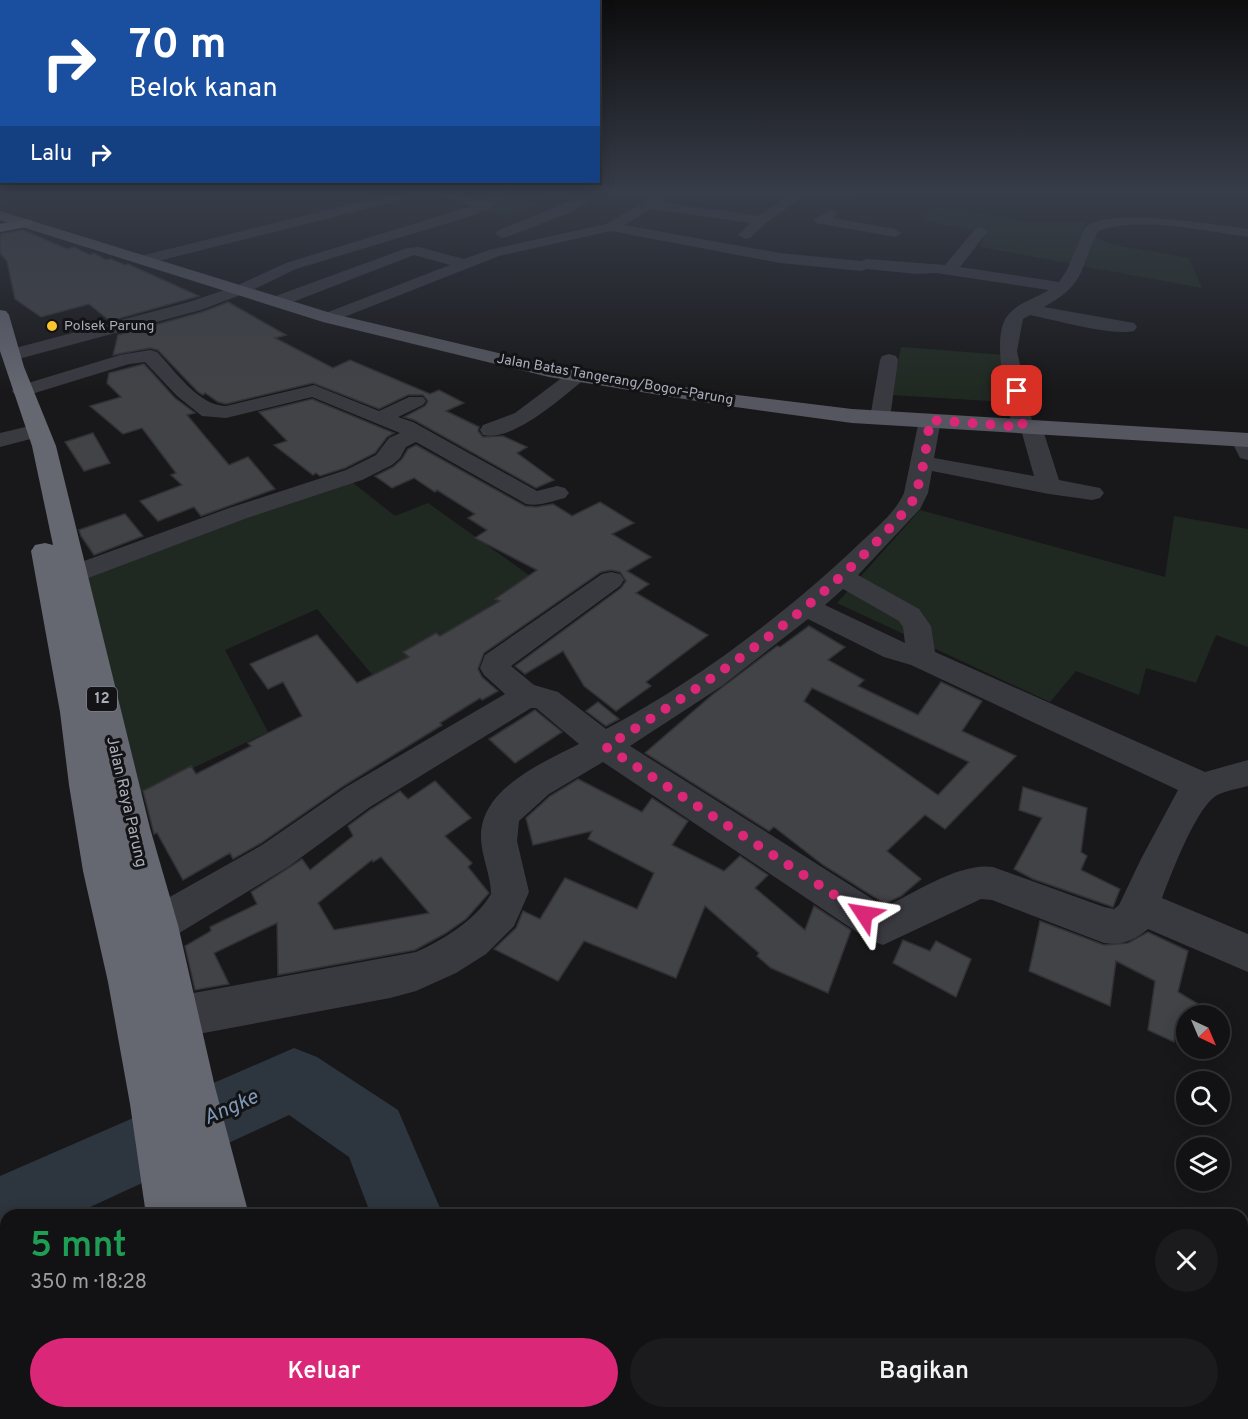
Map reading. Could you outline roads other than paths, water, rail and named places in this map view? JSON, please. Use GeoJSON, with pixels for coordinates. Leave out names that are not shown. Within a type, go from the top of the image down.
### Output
{"type":"FeatureCollection","features":[{"type":"Feature","properties":{"kind":"highway","name":"Jalan Raya Parung"},"geometry":{"type":"LineString","coordinates":[[0,315],[11,375],[18,436],[53,583],[103,871],[130,982],[172,1096],[206,1152],[221,1209]]}},
{"type":"Feature","properties":{"kind":"highway","name":"Jalan Raya Parung"},"geometry":{"type":"LineString","coordinates":[[18,436],[44,446],[130,828],[157,925],[177,1017],[168,1196]]}},
{"type":"Feature","properties":{"kind":"main road","name":"Jalan Batas Tangerang/Bogor–Parung"},"geometry":{"type":"LineString","coordinates":[[143,260],[242,289],[329,318],[493,359],[721,399],[880,418],[1246,444]]}},
{"type":"Feature","properties":{"kind":"street"},"geometry":{"type":"LineString","coordinates":[[11,375],[242,289],[291,266],[309,260]]}},
{"type":"Feature","properties":{"kind":"street"},"geometry":{"type":"LineString","coordinates":[[279,301],[387,260]]}},
{"type":"Feature","properties":{"kind":"street"},"geometry":{"type":"LineString","coordinates":[[450,260],[463,264]]}},
{"type":"Feature","properties":{"kind":"street"},"geometry":{"type":"LineString","coordinates":[[329,318],[475,260]]}},
{"type":"Feature","properties":{"kind":"street"},"geometry":{"type":"LineString","coordinates":[[807,260],[950,269],[1064,288]]}},
{"type":"Feature","properties":{"kind":"street"},"geometry":{"type":"LineString","coordinates":[[849,278],[868,260]]}},
{"type":"Feature","properties":{"kind":"street"},"geometry":{"type":"LineString","coordinates":[[950,269],[957,260]]}},
{"type":"Feature","properties":{"kind":"street"},"geometry":{"type":"LineString","coordinates":[[1049,487],[1027,427],[1008,351],[1015,317],[1064,288],[1073,275],[1078,260]]}},
{"type":"Feature","properties":{"kind":"street"},"geometry":{"type":"LineString","coordinates":[[1027,309],[1128,327]]}},
{"type":"Feature","properties":{"kind":"street"},"geometry":{"type":"LineString","coordinates":[[11,375],[145,355],[153,358],[184,392],[209,412],[226,412],[314,391],[416,433],[534,499],[557,493]]}},
{"type":"Feature","properties":{"kind":"street"},"geometry":{"type":"LineString","coordinates":[[880,418],[889,360]]}},
{"type":"Feature","properties":{"kind":"street"},"geometry":{"type":"LineString","coordinates":[[491,430],[522,417],[578,375]]}},
{"type":"Feature","properties":{"kind":"street"},"geometry":{"type":"LineString","coordinates":[[381,418],[416,401]]}},
{"type":"Feature","properties":{"kind":"street"},"geometry":{"type":"LineString","coordinates":[[177,1017],[399,977],[441,961],[483,932],[504,909],[510,892],[497,833],[505,812],[520,797],[561,770],[606,747],[738,660],[807,607],[911,504],[923,463],[930,420]]}},
{"type":"Feature","properties":{"kind":"street"},"geometry":{"type":"LineString","coordinates":[[74,574],[237,513],[354,475],[384,460],[398,443],[416,433]]}},
{"type":"Feature","properties":{"kind":"street"},"geometry":{"type":"LineString","coordinates":[[923,463],[1092,493]]}},
{"type":"Feature","properties":{"kind":"street"},"geometry":{"type":"LineString","coordinates":[[840,576],[909,615],[917,626],[921,658]]}},
{"type":"Feature","properties":{"kind":"street"},"geometry":{"type":"LineString","coordinates":[[526,696],[495,668],[495,663],[611,580]]}},
{"type":"Feature","properties":{"kind":"street"},"geometry":{"type":"LineString","coordinates":[[807,607],[894,650],[921,658],[1203,786]]}},
{"type":"Feature","properties":{"kind":"street"},"geometry":{"type":"LineString","coordinates":[[157,925],[275,856],[350,802],[526,696],[547,700],[606,747],[883,927],[966,886],[981,882],[993,884],[1104,925],[1117,927],[1133,918],[1140,907],[1154,870],[1192,797],[1203,786],[1248,773]]}},
{"type":"Feature","properties":{"kind":"street"},"geometry":{"type":"LineString","coordinates":[[1140,907],[1248,953]]}},
{"type":"Feature","properties":{"kind":"waterway","name":"Angke"},"geometry":{"type":"LineString","coordinates":[[7,1209],[294,1080],[374,1134],[405,1209]]}},
{"type":"Feature","properties":{"kind":"place","name":"Polsek Parung"},"geometry":{"type":"Point","coordinates":[52,326]}}]}
